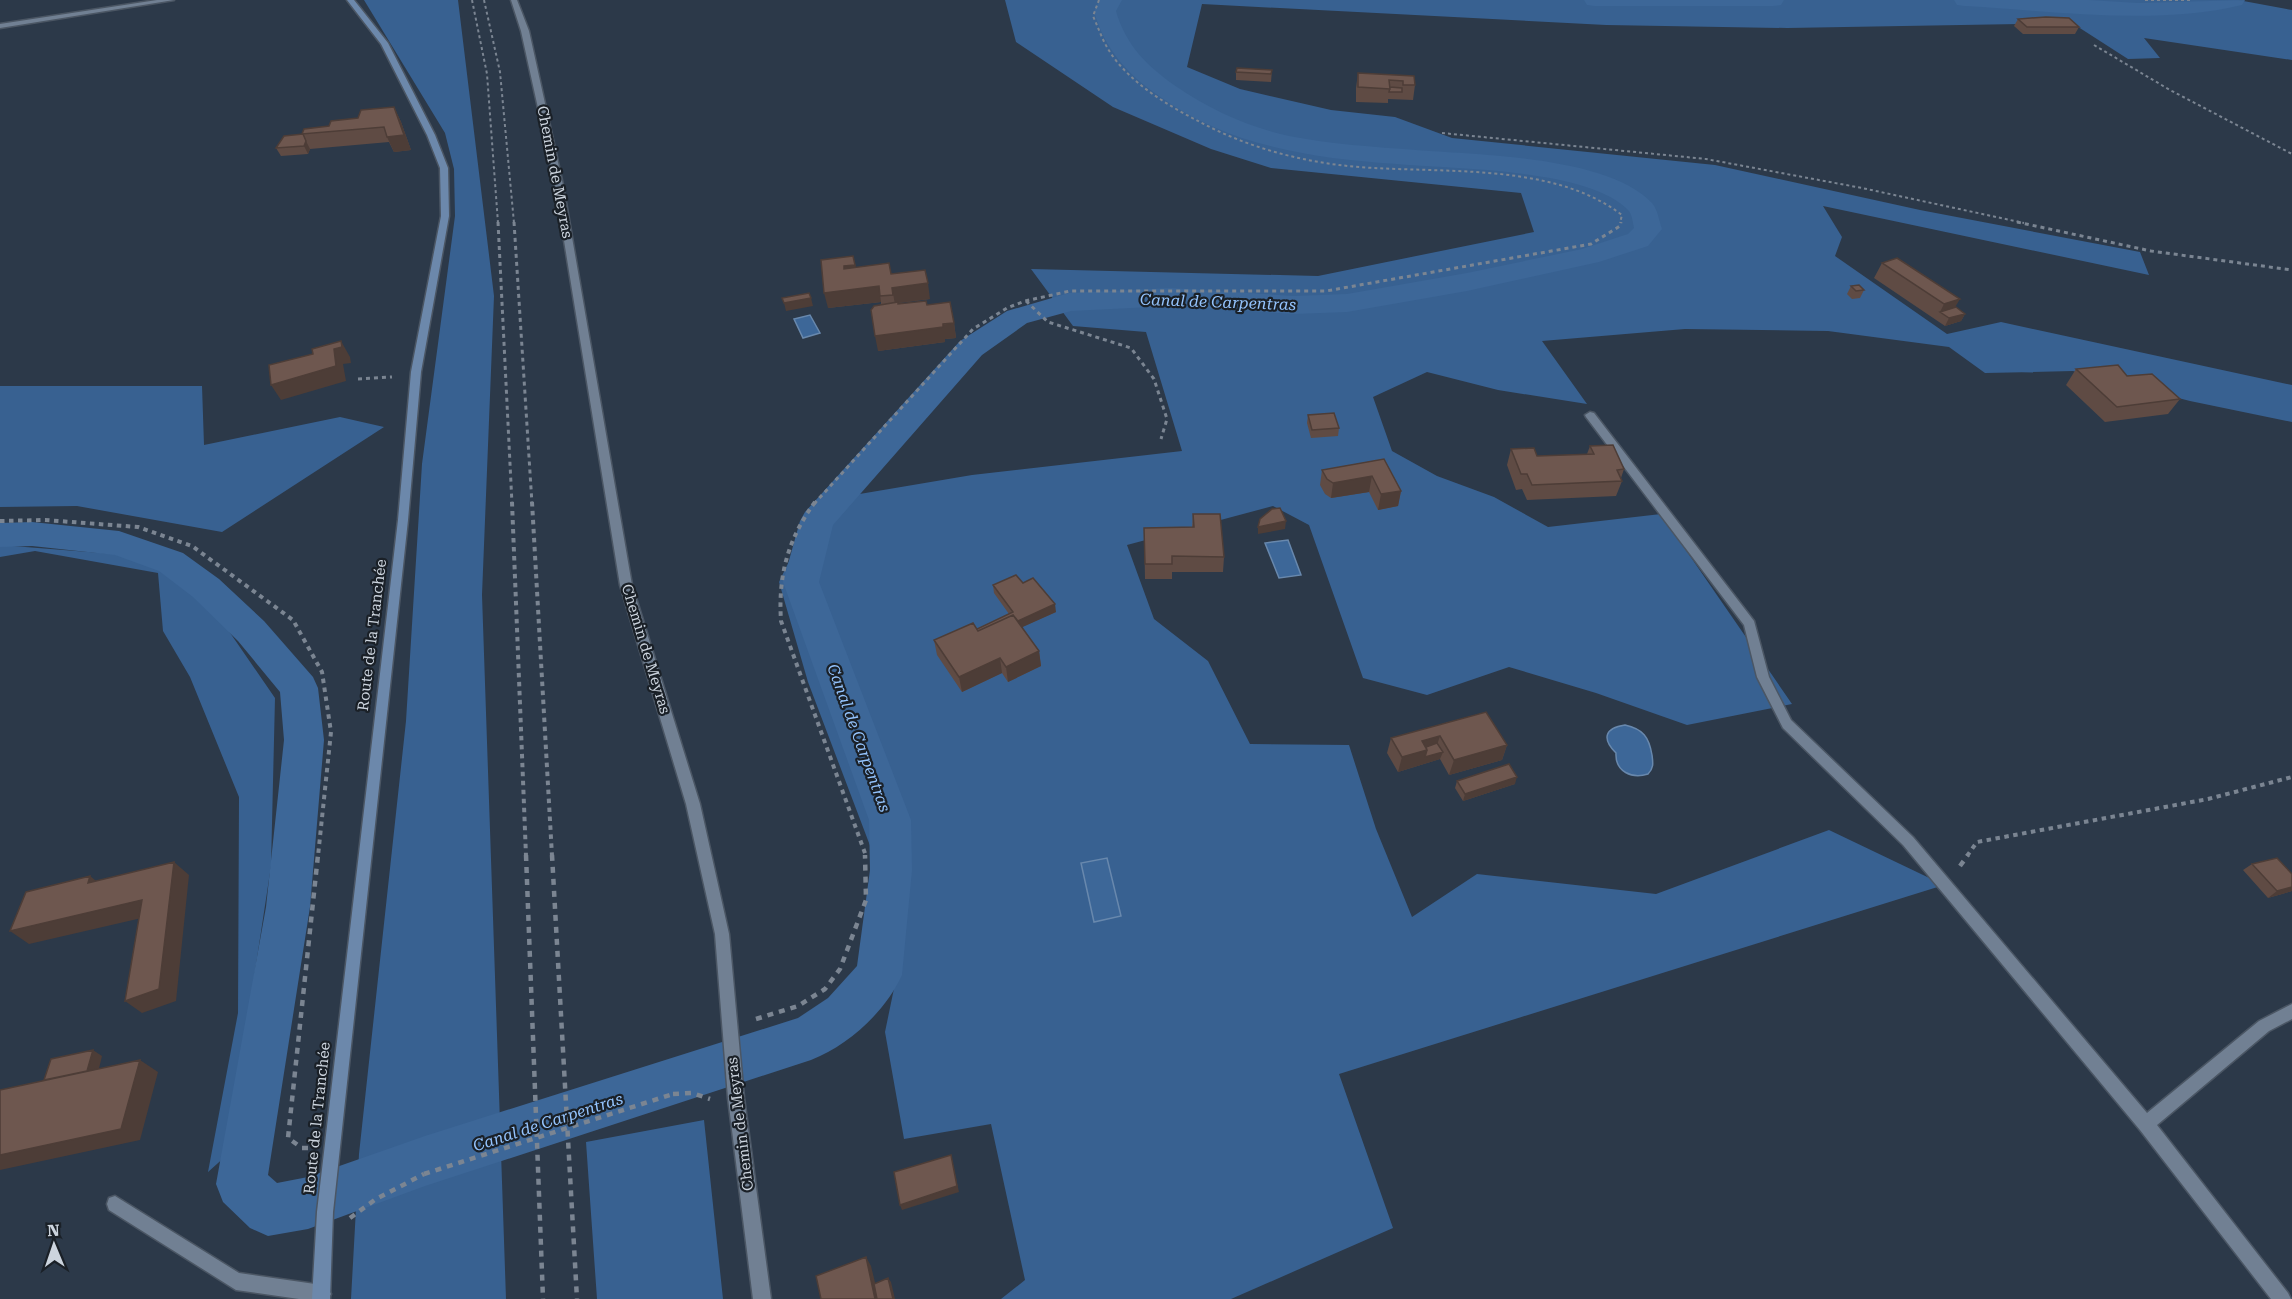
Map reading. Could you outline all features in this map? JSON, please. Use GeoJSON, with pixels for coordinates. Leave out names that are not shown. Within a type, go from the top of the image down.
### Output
{"type":"FeatureCollection","features":[{"type":"Feature","properties":{"kind":"street"},"geometry":{"type":"LineString","coordinates":[[0,26],[171,0]]}},
{"type":"Feature","properties":{"kind":"street","name":"Route de la Tranchée"},"geometry":{"type":"LineString","coordinates":[[322,1296],[325,1212],[331,1152],[404,520],[416,372],[445,216],[444,168],[431,135],[384,43],[350,0]]}},
{"type":"Feature","properties":{"kind":"street","name":"Chemin de Meyras"},"geometry":{"type":"LineString","coordinates":[[514,0],[525,31],[559,185],[626,585],[693,804],[722,934],[735,1091],[762,1299]]}},
{"type":"Feature","properties":{"kind":"street"},"geometry":{"type":"LineString","coordinates":[[1590,415],[1750,624],[1763,677],[1787,724],[1908,841],[2146,1124],[2282,1299]]}},
{"type":"Feature","properties":{"kind":"street"},"geometry":{"type":"LineString","coordinates":[[2146,1124],[2264,1026],[2292,1011]]}},
{"type":"Feature","properties":{"kind":"street"},"geometry":{"type":"LineString","coordinates":[[115,1204],[236,1281],[322,1296]]}},
{"type":"Feature","properties":{"kind":"path"},"geometry":{"type":"LineString","coordinates":[[472,0],[487,74],[503,282],[543,1299]]}},
{"type":"Feature","properties":{"kind":"path"},"geometry":{"type":"LineString","coordinates":[[484,0],[500,72],[519,279],[577,1299]]}},
{"type":"Feature","properties":{"kind":"path"},"geometry":{"type":"LineString","coordinates":[[730,1035],[798,1006],[825,989],[840,969],[866,900],[866,856],[781,621],[778,595],[783,560],[798,525],[819,497],[973,329],[1007,308],[1070,291],[1326,291],[1592,244],[1620,226],[1622,215],[1606,201],[1584,190],[1542,179],[1458,171],[1338,164],[1272,150],[1220,132],[1171,107],[1131,76],[1110,51],[1093,16],[1099,0]]}},
{"type":"Feature","properties":{"kind":"path"},"geometry":{"type":"LineString","coordinates":[[2145,0],[2191,0]]}},
{"type":"Feature","properties":{"kind":"path"},"geometry":{"type":"LineString","coordinates":[[2094,45],[2170,90],[2292,154]]}},
{"type":"Feature","properties":{"kind":"path"},"geometry":{"type":"LineString","coordinates":[[1442,133],[1706,159],[1862,188],[2151,251],[2292,270]]}},
{"type":"Feature","properties":{"kind":"path"},"geometry":{"type":"LineString","coordinates":[[1027,302],[1048,322],[1131,348],[1154,379],[1167,419],[1161,439]]}},
{"type":"Feature","properties":{"kind":"path"},"geometry":{"type":"LineString","coordinates":[[358,379],[416,372]]}},
{"type":"Feature","properties":{"kind":"path"},"geometry":{"type":"LineString","coordinates":[[0,521],[45,520],[138,527],[192,546],[292,620],[322,672],[331,732],[288,1138],[302,1148],[331,1152]]}},
{"type":"Feature","properties":{"kind":"path"},"geometry":{"type":"LineString","coordinates":[[1951,892],[1959,868],[1977,842],[2208,799],[2292,777]]}},
{"type":"Feature","properties":{"kind":"path"},"geometry":{"type":"LineString","coordinates":[[324,1239],[376,1199],[424,1174],[673,1094],[692,1093],[714,1101],[735,1091]]}},
{"type":"Feature","properties":{"kind":"shaded area"},"geometry":{"type":"Polygon","coordinates":[[[364,0],[458,0],[494,296],[482,595],[506,1299],[351,1299],[359,1154],[406,721],[422,464],[455,216],[454,169],[445,133],[364,0]]]}},
{"type":"Feature","properties":{"kind":"shaded area"},"geometry":{"type":"Polygon","coordinates":[[[1005,0],[2238,0],[2292,10],[2292,60],[2144,38],[2160,58],[2128,59],[2072,23],[1787,28],[1606,25],[1202,4],[1187,67],[1240,89],[1331,110],[1395,117],[1452,138],[1715,165],[1920,210],[2140,252],[2149,275],[1823,206],[1842,237],[1835,256],[1947,334],[2001,322],[2292,385],[2292,422],[2190,401],[2073,371],[1985,373],[1949,347],[1828,331],[1685,329],[1542,341],[1587,404],[1498,390],[1427,372],[1373,397],[1392,451],[1437,476],[1494,497],[1548,527],[1661,514],[1792,704],[1687,725],[1596,693],[1509,667],[1427,695],[1363,678],[1309,525],[1273,506],[1127,545],[1154,619],[1208,661],[1250,744],[1349,745],[1376,829],[1412,917],[1477,874],[1656,894],[1829,830],[1944,885],[1339,1074],[1393,1228],[1231,1299],[1001,1299],[1025,1280],[991,1124],[904,1139],[885,1032],[897,974],[880,872],[808,682],[779,582],[808,522],[830,499],[972,475],[1182,451],[1146,332],[1073,326],[1031,269],[1318,276],[1534,232],[1521,193],[1271,168],[1211,149],[1113,107],[1016,42],[1005,0]]]}},
{"type":"Feature","properties":{"kind":"shaded area"},"geometry":{"type":"Polygon","coordinates":[[[810,315],[820,333],[803,338],[794,319],[810,315]]]}},
{"type":"Feature","properties":{"kind":"shaded area"},"geometry":{"type":"Polygon","coordinates":[[[0,386],[202,386],[204,445],[340,417],[384,427],[222,532],[77,506],[0,507],[0,386]]]}},
{"type":"Feature","properties":{"kind":"shaded area"},"geometry":{"type":"Polygon","coordinates":[[[1288,540],[1301,575],[1279,578],[1265,543],[1288,540]]]}},
{"type":"Feature","properties":{"kind":"shaded area"},"geometry":{"type":"Polygon","coordinates":[[[0,545],[114,554],[193,579],[275,698],[271,866],[227,1155],[208,1172],[238,1013],[239,797],[190,677],[163,631],[158,573],[35,551],[0,557],[0,545]]]}},
{"type":"Feature","properties":{"kind":"shaded area"},"geometry":{"type":"Polygon","coordinates":[[[1625,725],[1641,732],[1647,739],[1653,763],[1648,774],[1631,775],[1618,765],[1616,753],[1607,735],[1609,731],[1618,726],[1625,725]]]}},
{"type":"Feature","properties":{"kind":"shaded area"},"geometry":{"type":"Polygon","coordinates":[[[1107,858],[1121,916],[1094,922],[1081,863],[1107,858]]]}},
{"type":"Feature","properties":{"kind":"shaded area"},"geometry":{"type":"Polygon","coordinates":[[[704,1120],[723,1299],[597,1299],[586,1142],[704,1120]]]}},
{"type":"Feature","properties":{"kind":"building"},"geometry":{"type":"Polygon","coordinates":[[[2069,18],[2079,27],[2027,27],[2018,19],[2069,18]]]}},
{"type":"Feature","properties":{"kind":"building"},"geometry":{"type":"Polygon","coordinates":[[[1237,68],[1272,70],[1271,74],[1236,72],[1237,68]]]}},
{"type":"Feature","properties":{"kind":"building"},"geometry":{"type":"Polygon","coordinates":[[[1358,73],[1414,76],[1415,85],[1403,85],[1403,81],[1389,80],[1390,89],[1358,87],[1358,73]]]}},
{"type":"Feature","properties":{"kind":"building"},"geometry":{"type":"Polygon","coordinates":[[[1390,87],[1402,88],[1402,92],[1389,92],[1390,87]]]}},
{"type":"Feature","properties":{"kind":"building"},"geometry":{"type":"Polygon","coordinates":[[[394,107],[404,135],[387,137],[384,127],[302,134],[304,129],[329,126],[331,121],[358,118],[361,110],[394,107]]]}},
{"type":"Feature","properties":{"kind":"building"},"geometry":{"type":"Polygon","coordinates":[[[303,134],[306,141],[304,146],[276,148],[284,136],[303,134]]]}},
{"type":"Feature","properties":{"kind":"building"},"geometry":{"type":"Polygon","coordinates":[[[853,256],[855,265],[844,266],[844,269],[889,263],[891,274],[925,270],[928,283],[892,288],[893,295],[880,296],[879,286],[824,293],[821,260],[853,256]]]}},
{"type":"Feature","properties":{"kind":"building"},"geometry":{"type":"Polygon","coordinates":[[[1897,258],[1960,299],[1944,304],[1882,263],[1897,258]]]}},
{"type":"Feature","properties":{"kind":"building"},"geometry":{"type":"Polygon","coordinates":[[[1859,285],[1864,290],[1856,291],[1851,286],[1859,285]]]}},
{"type":"Feature","properties":{"kind":"building"},"geometry":{"type":"Polygon","coordinates":[[[809,293],[811,298],[784,303],[782,298],[809,293]]]}},
{"type":"Feature","properties":{"kind":"building"},"geometry":{"type":"Polygon","coordinates":[[[926,301],[927,305],[950,302],[954,323],[943,324],[943,327],[875,336],[871,310],[874,306],[926,301]]]}},
{"type":"Feature","properties":{"kind":"building"},"geometry":{"type":"Polygon","coordinates":[[[1956,307],[1965,314],[1949,318],[1940,312],[1956,307]]]}},
{"type":"Feature","properties":{"kind":"building"},"geometry":{"type":"Polygon","coordinates":[[[341,341],[342,347],[334,349],[336,366],[271,385],[269,365],[313,354],[312,349],[341,341]]]}},
{"type":"Feature","properties":{"kind":"building"},"geometry":{"type":"Polygon","coordinates":[[[2118,365],[2127,376],[2152,374],[2180,399],[2117,407],[2076,369],[2118,365]]]}},
{"type":"Feature","properties":{"kind":"building"},"geometry":{"type":"Polygon","coordinates":[[[1334,413],[1339,428],[1312,430],[1308,415],[1334,413]]]}},
{"type":"Feature","properties":{"kind":"building"},"geometry":{"type":"Polygon","coordinates":[[[1613,445],[1624,469],[1617,470],[1622,481],[1532,485],[1527,474],[1521,474],[1511,449],[1534,448],[1537,456],[1594,454],[1590,446],[1613,445]]]}},
{"type":"Feature","properties":{"kind":"building"},"geometry":{"type":"Polygon","coordinates":[[[1384,459],[1401,491],[1381,494],[1372,476],[1333,483],[1327,479],[1322,470],[1384,459]]]}},
{"type":"Feature","properties":{"kind":"building"},"geometry":{"type":"Polygon","coordinates":[[[1280,508],[1286,521],[1258,527],[1260,519],[1272,509],[1280,508]]]}},
{"type":"Feature","properties":{"kind":"building"},"geometry":{"type":"Polygon","coordinates":[[[1193,514],[1220,514],[1224,557],[1172,556],[1172,564],[1145,564],[1144,528],[1194,527],[1193,514]]]}},
{"type":"Feature","properties":{"kind":"building"},"geometry":{"type":"Polygon","coordinates":[[[1016,575],[1023,583],[1033,578],[1055,604],[1018,621],[1013,615],[978,631],[977,629],[1013,612],[993,585],[1016,575]]]}},
{"type":"Feature","properties":{"kind":"building"},"geometry":{"type":"Polygon","coordinates":[[[1013,615],[1039,651],[1006,667],[1000,658],[959,677],[934,640],[973,623],[978,631],[1013,615]]]}},
{"type":"Feature","properties":{"kind":"building"},"geometry":{"type":"Polygon","coordinates":[[[1486,712],[1507,745],[1454,760],[1440,736],[1422,741],[1427,750],[1402,757],[1391,738],[1486,712]]]}},
{"type":"Feature","properties":{"kind":"building"},"geometry":{"type":"Polygon","coordinates":[[[1437,743],[1443,752],[1425,757],[1426,747],[1437,743]]]}},
{"type":"Feature","properties":{"kind":"building"},"geometry":{"type":"Polygon","coordinates":[[[1509,764],[1517,777],[1465,794],[1457,781],[1509,764]]]}},
{"type":"Feature","properties":{"kind":"building"},"geometry":{"type":"Polygon","coordinates":[[[2277,858],[2292,874],[2292,887],[2277,891],[2252,864],[2277,858]]]}},
{"type":"Feature","properties":{"kind":"building"},"geometry":{"type":"Polygon","coordinates":[[[174,862],[159,989],[125,1001],[142,900],[10,931],[26,892],[90,876],[88,883],[174,862]]]}},
{"type":"Feature","properties":{"kind":"building"},"geometry":{"type":"Polygon","coordinates":[[[93,1050],[87,1071],[44,1080],[51,1059],[93,1050]]]}},
{"type":"Feature","properties":{"kind":"building"},"geometry":{"type":"Polygon","coordinates":[[[140,1060],[121,1129],[0,1155],[0,1090],[140,1060]]]}},
{"type":"Feature","properties":{"kind":"building"},"geometry":{"type":"Polygon","coordinates":[[[951,1155],[957,1186],[900,1205],[894,1172],[951,1155]]]}},
{"type":"Feature","properties":{"kind":"building"},"geometry":{"type":"Polygon","coordinates":[[[866,1257],[875,1299],[821,1299],[816,1276],[866,1257]]]}},
{"type":"Feature","properties":{"kind":"building"},"geometry":{"type":"Polygon","coordinates":[[[888,1278],[893,1299],[877,1299],[874,1284],[888,1278]]]}},
{"type":"Feature","properties":{"kind":"waterway","name":"Canal de Carpentras"},"geometry":{"type":"LineString","coordinates":[[0,535],[32,534],[119,543],[171,562],[206,588],[251,631],[299,688],[304,740],[288,907],[241,1184],[268,1210],[308,1203],[425,1161],[811,1037],[844,1014],[879,975],[891,870],[890,820],[801,582],[817,521],[971,348],[1017,317],[1069,302],[1171,297],[1294,305],[1347,303],[1467,282],[1589,256],[1638,240],[1648,229],[1643,209],[1613,189],[1580,177],[1528,168],[1319,148],[1258,136],[1230,126],[1197,110],[1166,90],[1136,66],[1120,47],[1109,24],[1105,11],[1111,0]]}},
{"type":"Feature","properties":{"kind":"waterway","name":"Canal de Carpentras"},"geometry":{"type":"LineString","coordinates":[[1595,0],[1773,0]]}},
{"type":"Feature","properties":{"kind":"waterway","name":"Canal de Carpentras"},"geometry":{"type":"LineString","coordinates":[[1965,0],[2138,9],[2203,7],[2234,0]]}}]}
